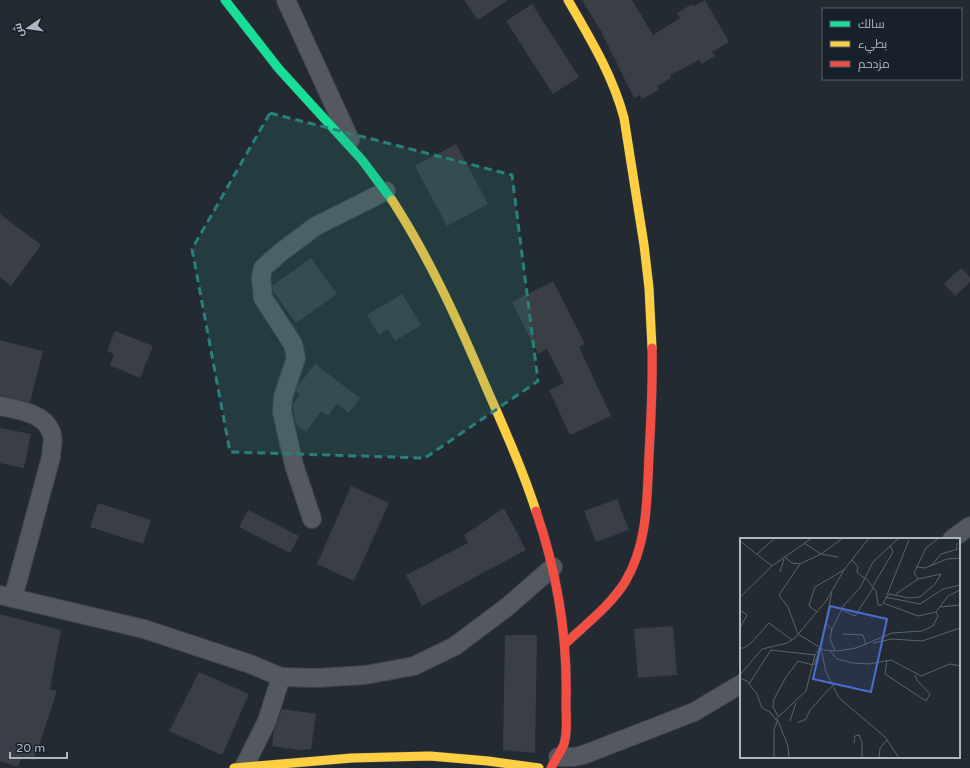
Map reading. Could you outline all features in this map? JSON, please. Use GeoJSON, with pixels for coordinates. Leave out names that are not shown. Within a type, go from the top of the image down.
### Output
{"type":"FeatureCollection","features":[{"type":"Feature","properties":{"kind":"street"},"geometry":{"type":"LineString","coordinates":[[225,0],[279,68],[354,150],[386,191],[425,255],[456,316],[533,498],[553,567],[559,594],[566,642],[565,735],[564,742],[554,762]]}},
{"type":"Feature","properties":{"kind":"street"},"geometry":{"type":"LineString","coordinates":[[286,0],[354,150]]}},
{"type":"Feature","properties":{"kind":"street"},"geometry":{"type":"LineString","coordinates":[[566,642],[609,603],[631,572],[638,549],[646,512],[652,400],[652,354],[645,260],[637,197],[627,138],[615,92],[582,24],[568,0]]}},
{"type":"Feature","properties":{"kind":"street"},"geometry":{"type":"LineString","coordinates":[[312,519],[294,465],[282,412],[283,397],[296,358],[293,344],[263,298],[261,277],[263,268],[281,252],[316,226],[386,191]]}},
{"type":"Feature","properties":{"kind":"street"},"geometry":{"type":"LineString","coordinates":[[0,406],[35,415],[49,426],[53,436],[51,457],[7,596],[144,629],[250,664],[281,676],[316,678],[365,675],[414,666],[455,646],[507,607],[553,567]]}},
{"type":"Feature","properties":{"kind":"street"},"geometry":{"type":"LineString","coordinates":[[953,538],[970,526]]}},
{"type":"Feature","properties":{"kind":"street"},"geometry":{"type":"LineString","coordinates":[[239,767],[267,721],[281,676]]}},
{"type":"Feature","properties":{"kind":"street"},"geometry":{"type":"LineString","coordinates":[[554,762],[583,755],[694,712],[740,685]]}},
{"type":"Feature","properties":{"kind":"street"},"geometry":{"type":"LineString","coordinates":[[239,767],[352,758],[430,756],[488,761],[539,768]]}},
{"type":"Feature","properties":{"kind":"highlighted area"},"geometry":{"type":"Polygon","coordinates":[[[270,113],[512,175],[538,381],[425,458],[230,452],[192,249],[270,113]]]}},
{"type":"Feature","properties":{"kind":"building"},"geometry":{"type":"Polygon","coordinates":[[[464,0],[508,0],[478,20],[464,0]]]}},
{"type":"Feature","properties":{"kind":"building"},"geometry":{"type":"Polygon","coordinates":[[[582,0],[632,0],[653,35],[680,18],[677,13],[692,4],[694,6],[705,0],[729,42],[712,52],[715,56],[702,64],[699,60],[670,75],[671,78],[657,86],[659,90],[642,99],[640,95],[634,98],[601,31],[582,0]]]}},
{"type":"Feature","properties":{"kind":"building"},"geometry":{"type":"Polygon","coordinates":[[[532,4],[579,77],[553,94],[506,21],[532,4]]]}},
{"type":"Feature","properties":{"kind":"building"},"geometry":{"type":"Polygon","coordinates":[[[456,144],[488,204],[447,226],[415,166],[456,144]]]}},
{"type":"Feature","properties":{"kind":"building"},"geometry":{"type":"Polygon","coordinates":[[[0,214],[41,245],[11,286],[0,277],[0,214]]]}},
{"type":"Feature","properties":{"kind":"building"},"geometry":{"type":"Polygon","coordinates":[[[311,258],[337,294],[296,323],[273,291],[272,286],[311,258]]]}},
{"type":"Feature","properties":{"kind":"building"},"geometry":{"type":"Polygon","coordinates":[[[961,268],[970,277],[970,282],[955,296],[944,284],[961,268]]]}},
{"type":"Feature","properties":{"kind":"building"},"geometry":{"type":"Polygon","coordinates":[[[553,281],[585,344],[579,347],[611,416],[570,435],[549,390],[564,383],[547,349],[538,354],[512,302],[553,281]]]}},
{"type":"Feature","properties":{"kind":"building"},"geometry":{"type":"Polygon","coordinates":[[[402,294],[421,325],[395,341],[388,329],[379,335],[367,315],[402,294]]]}},
{"type":"Feature","properties":{"kind":"building"},"geometry":{"type":"Polygon","coordinates":[[[115,331],[153,346],[140,378],[110,365],[114,354],[107,351],[115,331]]]}},
{"type":"Feature","properties":{"kind":"building"},"geometry":{"type":"Polygon","coordinates":[[[0,340],[43,351],[30,402],[0,396],[0,340]]]}},
{"type":"Feature","properties":{"kind":"building"},"geometry":{"type":"Polygon","coordinates":[[[315,364],[360,398],[349,413],[337,404],[328,416],[321,411],[306,432],[296,424],[293,404],[300,394],[296,391],[297,387],[315,364]]]}},
{"type":"Feature","properties":{"kind":"building"},"geometry":{"type":"Polygon","coordinates":[[[0,428],[31,434],[24,468],[0,463],[0,428]]]}},
{"type":"Feature","properties":{"kind":"building"},"geometry":{"type":"Polygon","coordinates":[[[351,486],[389,503],[354,581],[317,564],[351,486]]]}},
{"type":"Feature","properties":{"kind":"building"},"geometry":{"type":"Polygon","coordinates":[[[617,499],[629,530],[596,542],[584,511],[617,499]]]}},
{"type":"Feature","properties":{"kind":"building"},"geometry":{"type":"Polygon","coordinates":[[[98,503],[151,520],[143,544],[90,527],[98,503]]]}},
{"type":"Feature","properties":{"kind":"building"},"geometry":{"type":"Polygon","coordinates":[[[504,508],[526,550],[422,606],[406,575],[468,543],[464,535],[504,508]]]}},
{"type":"Feature","properties":{"kind":"building"},"geometry":{"type":"Polygon","coordinates":[[[248,510],[299,536],[290,553],[239,527],[248,510]]]}},
{"type":"Feature","properties":{"kind":"building"},"geometry":{"type":"Polygon","coordinates":[[[0,614],[61,630],[50,689],[57,691],[34,760],[22,756],[18,767],[0,761],[0,614]]]}},
{"type":"Feature","properties":{"kind":"building"},"geometry":{"type":"Polygon","coordinates":[[[673,626],[677,675],[638,678],[634,629],[673,626]]]}},
{"type":"Feature","properties":{"kind":"building"},"geometry":{"type":"Polygon","coordinates":[[[505,635],[537,635],[535,753],[503,750],[505,635]]]}},
{"type":"Feature","properties":{"kind":"building"},"geometry":{"type":"Polygon","coordinates":[[[199,672],[249,694],[222,755],[169,731],[199,672]]]}},
{"type":"Feature","properties":{"kind":"building"},"geometry":{"type":"Polygon","coordinates":[[[282,709],[316,714],[311,749],[299,750],[272,746],[274,731],[282,709]]]}},
{"type":"Feature","properties":{"kind":"traffic: fast"},"geometry":{"type":"LineString","coordinates":[[225,0],[279,69],[362,160],[392,200]]}},
{"type":"Feature","properties":{"kind":"traffic: slow"},"geometry":{"type":"LineString","coordinates":[[568,0],[607,72],[614,87],[624,118],[644,245],[649,288],[652,348]]}},
{"type":"Feature","properties":{"kind":"traffic: slow"},"geometry":{"type":"LineString","coordinates":[[392,200],[419,245],[454,315],[525,479],[536,511]]}},
{"type":"Feature","properties":{"kind":"traffic: slow"},"geometry":{"type":"LineString","coordinates":[[234,768],[352,758],[430,756],[488,761],[539,768]]}},
{"type":"Feature","properties":{"kind":"traffic: jam"},"geometry":{"type":"LineString","coordinates":[[566,643],[619,591],[633,567],[638,552],[647,504],[652,402],[652,348]]}},
{"type":"Feature","properties":{"kind":"traffic: jam"},"geometry":{"type":"LineString","coordinates":[[536,511],[556,582],[565,654],[566,734],[563,747],[551,768]]}}]}
